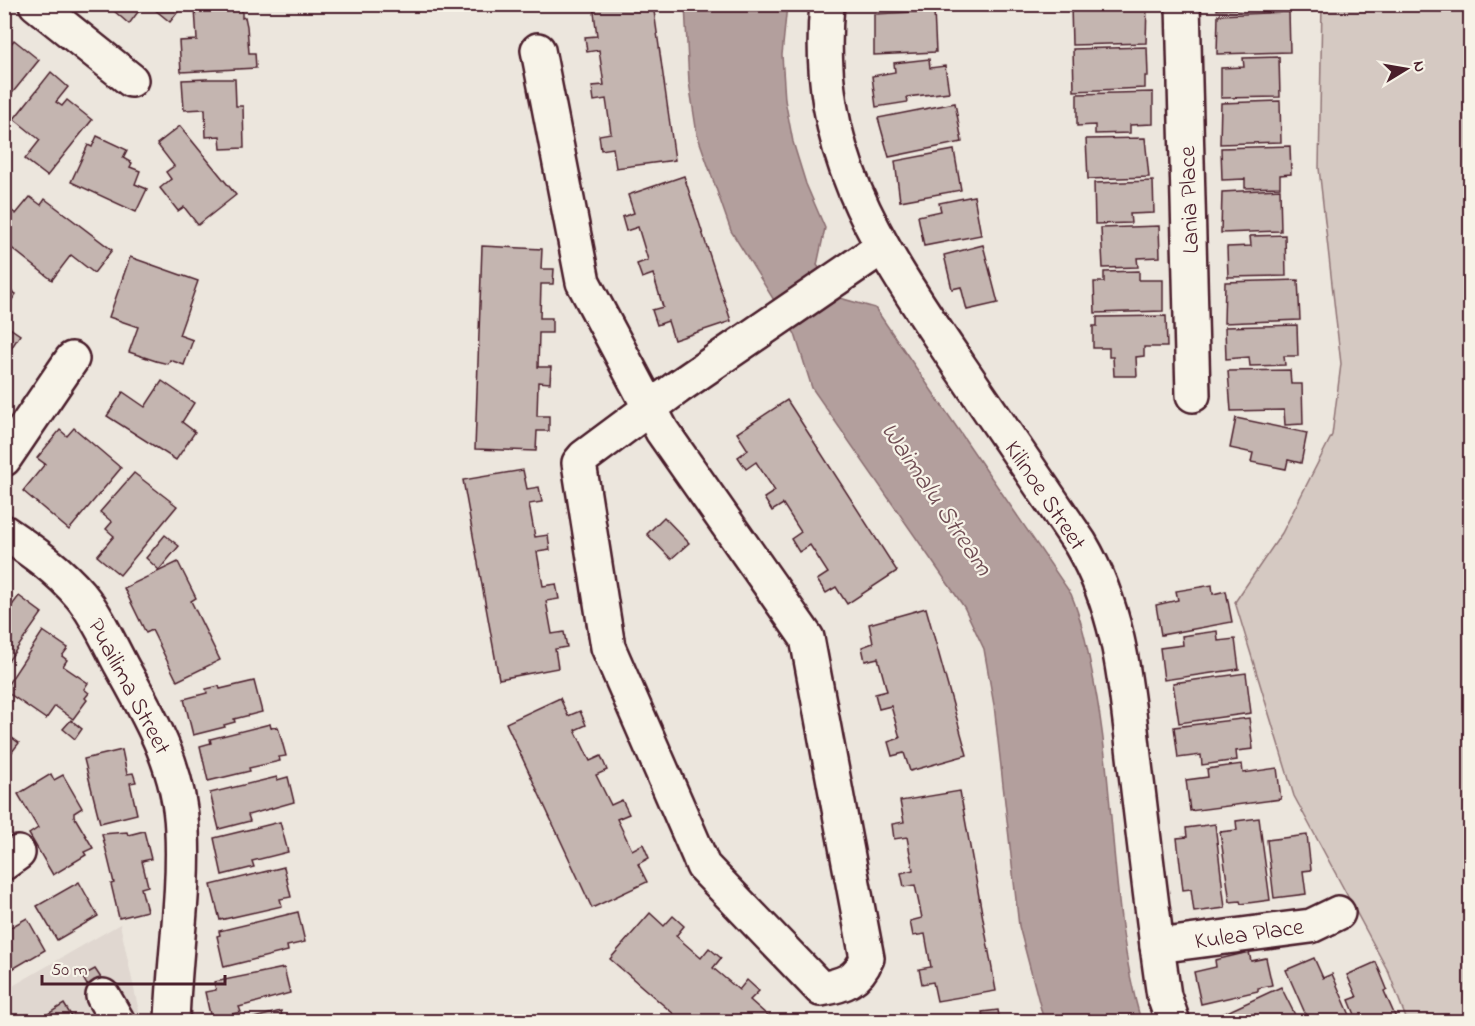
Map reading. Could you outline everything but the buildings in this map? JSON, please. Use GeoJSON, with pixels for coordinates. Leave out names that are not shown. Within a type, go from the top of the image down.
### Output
{"type":"FeatureCollection","features":[{"type":"Feature","properties":{"kind":"street"},"geometry":{"type":"LineString","coordinates":[[36,4],[131,80]]}},
{"type":"Feature","properties":{"kind":"street","name":"Kilinoe Street"},"geometry":{"type":"LineString","coordinates":[[827,4],[826,62],[837,135],[850,183],[880,248],[1080,543],[1103,587],[1111,608],[1123,664],[1164,996],[1173,1022]]}},
{"type":"Feature","properties":{"kind":"street","name":"Lania Place"},"geometry":{"type":"LineString","coordinates":[[1183,4],[1193,395]]}},
{"type":"Feature","properties":{"kind":"street"},"geometry":{"type":"LineString","coordinates":[[538,50],[583,282],[649,409],[807,638],[867,958],[856,977],[838,986],[821,989],[704,866],[608,647],[579,463],[649,409],[880,248]]}},
{"type":"Feature","properties":{"kind":"street"},"geometry":{"type":"LineString","coordinates":[[4,459],[72,358]]}},
{"type":"Feature","properties":{"kind":"street","name":"Puailima Street"},"geometry":{"type":"LineString","coordinates":[[4,532],[58,572],[81,597],[96,618],[159,735],[172,767],[179,798],[182,831],[172,1022]]}},
{"type":"Feature","properties":{"kind":"street","name":"Kulea Place"},"geometry":{"type":"LineString","coordinates":[[1157,946],[1311,926],[1338,913]]}},
{"type":"Feature","properties":{"kind":"shaded area"},"geometry":{"type":"Polygon","coordinates":[[[1322,5],[1470,5],[1470,1021],[1407,1021],[1389,973],[1294,796],[1235,602],[1282,533],[1332,435],[1341,364],[1319,168],[1322,5]]]}},
{"type":"Feature","properties":{"kind":"shaded area"},"geometry":{"type":"Polygon","coordinates":[[[120,924],[141,1021],[5,1021],[4,991],[120,924]]]}},
{"type":"Feature","properties":{"kind":"water","name":"Waimalu Stream"},"geometry":{"type":"Polygon","coordinates":[[[685,5],[787,5],[782,55],[785,100],[793,142],[806,184],[825,228],[817,265],[840,298],[875,308],[1071,594],[1085,638],[1101,724],[1118,896],[1131,980],[1141,1021],[1044,1021],[1019,926],[994,705],[984,649],[964,607],[812,388],[795,334],[731,231],[697,134],[689,82],[685,5]]]}}]}
